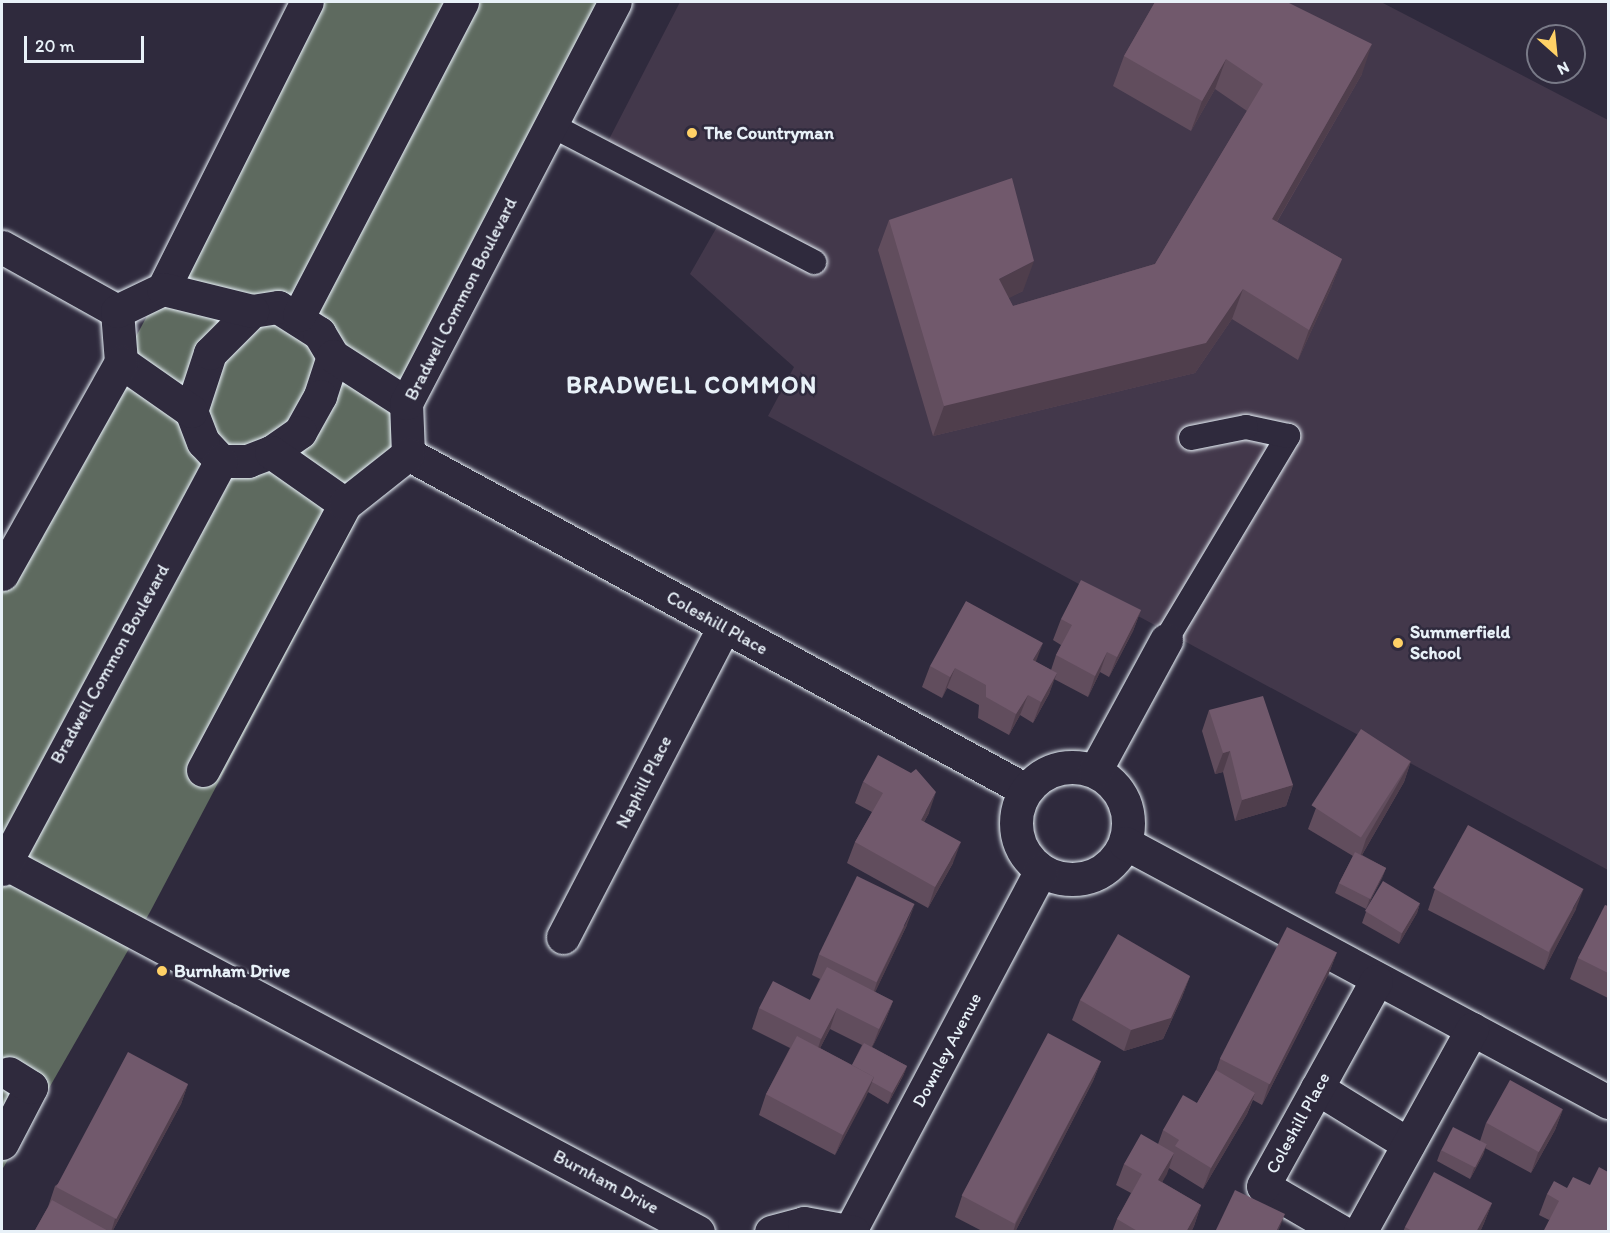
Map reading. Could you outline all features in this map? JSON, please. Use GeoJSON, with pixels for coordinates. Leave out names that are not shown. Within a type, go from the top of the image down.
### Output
{"type":"FeatureCollection","features":[{"type":"Feature","properties":{"kind":"street"},"geometry":{"type":"LineString","coordinates":[[117,311],[163,289],[307,2]]}},
{"type":"Feature","properties":{"kind":"street"},"geometry":{"type":"LineString","coordinates":[[299,315],[462,2]]}},
{"type":"Feature","properties":{"kind":"street","name":"Bradwell Common Boulevard"},"geometry":{"type":"LineString","coordinates":[[408,454],[406,403],[549,124],[615,2]]}},
{"type":"Feature","properties":{"kind":"street"},"geometry":{"type":"LineString","coordinates":[[2,247],[117,311]]}},
{"type":"Feature","properties":{"kind":"street"},"geometry":{"type":"LineString","coordinates":[[163,289],[252,311],[278,307],[299,315],[319,333],[333,356],[406,403]]}},
{"type":"Feature","properties":{"kind":"street"},"geometry":{"type":"LineString","coordinates":[[2,574],[121,362],[117,311]]}},
{"type":"Feature","properties":{"kind":"street"},"geometry":{"type":"LineString","coordinates":[[191,411],[210,353],[252,311]]}},
{"type":"Feature","properties":{"kind":"street"},"geometry":{"type":"LineString","coordinates":[[121,362],[191,411],[203,442],[220,461],[248,461],[272,452],[300,432],[320,396],[333,356]]}},
{"type":"Feature","properties":{"kind":"street"},"geometry":{"type":"LineString","coordinates":[[272,452],[345,504]]}},
{"type":"Feature","properties":{"kind":"street"},"geometry":{"type":"LineString","coordinates":[[203,770],[345,504],[408,454]]}},
{"type":"Feature","properties":{"kind":"street","name":"Coleshill Place"},"geometry":{"type":"LineString","coordinates":[[408,454],[1026,790]]}},
{"type":"Feature","properties":{"kind":"street","name":"Bradwell Common Boulevard"},"geometry":{"type":"LineString","coordinates":[[3,866],[220,461]]}},
{"type":"Feature","properties":{"kind":"street","name":"Naphill Place"},"geometry":{"type":"LineString","coordinates":[[563,937],[724,627]]}},
{"type":"Feature","properties":{"kind":"street"},"geometry":{"type":"LineString","coordinates":[[1095,771],[1166,640]]}},
{"type":"Feature","properties":{"kind":"street"},"geometry":{"type":"LineString","coordinates":[[1058,768],[1095,771],[1123,797],[1129,816],[1125,843],[1115,860],[1081,879],[1041,870],[1022,848],[1016,829],[1026,790],[1058,768]]}},
{"type":"Feature","properties":{"kind":"street"},"geometry":{"type":"LineString","coordinates":[[1125,843],[1376,981],[1472,1029],[1608,1102]]}},
{"type":"Feature","properties":{"kind":"street","name":"Burnham Drive"},"geometry":{"type":"LineString","coordinates":[[3,866],[698,1232]]}},
{"type":"Feature","properties":{"kind":"street","name":"Downley Avenue"},"geometry":{"type":"LineString","coordinates":[[852,1230],[1041,870]]}},
{"type":"Feature","properties":{"kind":"street","name":"Coleshill Place"},"geometry":{"type":"LineString","coordinates":[[1342,1232],[1263,1186],[1376,981]]}},
{"type":"Feature","properties":{"kind":"street"},"geometry":{"type":"LineString","coordinates":[[1360,1232],[1472,1029]]}},
{"type":"Feature","properties":{"kind":"street"},"geometry":{"type":"LineString","coordinates":[[2,1143],[31,1087],[9,1073]]}},
{"type":"Feature","properties":{"kind":"street"},"geometry":{"type":"LineString","coordinates":[[1317,1088],[1408,1144]]}},
{"type":"Feature","properties":{"kind":"street"},"geometry":{"type":"LineString","coordinates":[[771,1232],[804,1223],[852,1230]]}},
{"type":"Feature","properties":{"kind":"lane"},"geometry":{"type":"LineString","coordinates":[[549,124],[814,262]]}},
{"type":"Feature","properties":{"kind":"lane"},"geometry":{"type":"LineString","coordinates":[[1166,640],[1288,436],[1246,427],[1191,438]]}},
{"type":"Feature","properties":{"kind":"shaded area","name":"Summerfield School"},"geometry":{"type":"Polygon","coordinates":[[[680,2],[1381,2],[1526,77],[1526,84],[1539,84],[1608,120],[1608,870],[768,416],[794,367],[690,274],[718,225],[604,149],[680,2]]]}},
{"type":"Feature","properties":{"kind":"green space"},"geometry":{"type":"Polygon","coordinates":[[[315,2],[630,2],[150,912],[2,1170],[2,587],[315,2]]]}},
{"type":"Feature","properties":{"kind":"building"},"geometry":{"type":"Polygon","coordinates":[[[1155,2],[1287,2],[1372,44],[1272,219],[1342,259],[1309,330],[1243,289],[1206,343],[944,406],[889,220],[1012,178],[1034,261],[999,279],[1013,306],[1155,264],[1263,84],[1226,59],[1202,101],[1124,56],[1155,2]]]}},
{"type":"Feature","properties":{"kind":"building"},"geometry":{"type":"Polygon","coordinates":[[[1081,580],[1141,610],[1117,657],[1107,652],[1095,676],[1056,655],[1072,625],[1061,619],[1081,580]]]}},
{"type":"Feature","properties":{"kind":"building"},"geometry":{"type":"Polygon","coordinates":[[[966,601],[1043,643],[1033,660],[1057,673],[1041,702],[1028,695],[1016,714],[986,697],[986,685],[955,668],[950,677],[930,666],[966,601]]]}},
{"type":"Feature","properties":{"kind":"building"},"geometry":{"type":"Polygon","coordinates":[[[1263,696],[1293,785],[1242,800],[1230,751],[1223,753],[1209,710],[1263,696]]]}},
{"type":"Feature","properties":{"kind":"building"},"geometry":{"type":"Polygon","coordinates":[[[1361,729],[1410,761],[1361,837],[1311,805],[1361,729]]]}},
{"type":"Feature","properties":{"kind":"building"},"geometry":{"type":"Polygon","coordinates":[[[878,755],[911,773],[916,769],[936,792],[921,820],[961,842],[935,887],[855,842],[883,793],[863,782],[878,755]]]}},
{"type":"Feature","properties":{"kind":"building"},"geometry":{"type":"Polygon","coordinates":[[[1468,825],[1583,889],[1549,952],[1433,888],[1468,825]]]}},
{"type":"Feature","properties":{"kind":"building"},"geometry":{"type":"Polygon","coordinates":[[[1355,852],[1386,868],[1370,899],[1339,883],[1355,852]]]}},
{"type":"Feature","properties":{"kind":"building"},"geometry":{"type":"Polygon","coordinates":[[[857,876],[915,904],[876,982],[819,954],[857,876]]]}},
{"type":"Feature","properties":{"kind":"building"},"geometry":{"type":"Polygon","coordinates":[[[1383,881],[1420,903],[1402,933],[1365,911],[1383,881]]]}},
{"type":"Feature","properties":{"kind":"building"},"geometry":{"type":"Polygon","coordinates":[[[1605,905],[1608,906],[1608,973],[1578,958],[1605,905]]]}},
{"type":"Feature","properties":{"kind":"building"},"geometry":{"type":"Polygon","coordinates":[[[1287,927],[1337,952],[1270,1084],[1220,1059],[1287,927]]]}},
{"type":"Feature","properties":{"kind":"building"},"geometry":{"type":"Polygon","coordinates":[[[1118,934],[1190,976],[1171,1018],[1131,1030],[1080,1000],[1118,934]]]}},
{"type":"Feature","properties":{"kind":"building"},"geometry":{"type":"Polygon","coordinates":[[[827,967],[893,1001],[879,1029],[837,1008],[821,1039],[759,1008],[773,981],[810,1000],[827,967]]]}},
{"type":"Feature","properties":{"kind":"building"},"geometry":{"type":"Polygon","coordinates":[[[1048,1033],[1101,1061],[1015,1224],[962,1195],[1048,1033]]]}},
{"type":"Feature","properties":{"kind":"building"},"geometry":{"type":"Polygon","coordinates":[[[797,1036],[874,1077],[843,1135],[766,1094],[797,1036]]]}},
{"type":"Feature","properties":{"kind":"building"},"geometry":{"type":"Polygon","coordinates":[[[864,1043],[907,1066],[892,1093],[872,1082],[874,1077],[852,1065],[864,1043]]]}},
{"type":"Feature","properties":{"kind":"building"},"geometry":{"type":"Polygon","coordinates":[[[128,1052],[188,1084],[116,1219],[56,1187],[128,1052]]]}},
{"type":"Feature","properties":{"kind":"building"},"geometry":{"type":"Polygon","coordinates":[[[1216,1070],[1255,1093],[1211,1168],[1175,1146],[1179,1140],[1163,1130],[1183,1095],[1197,1103],[1216,1070]]]}},
{"type":"Feature","properties":{"kind":"building"},"geometry":{"type":"Polygon","coordinates":[[[1510,1080],[1562,1109],[1539,1152],[1486,1123],[1510,1080]]]}},
{"type":"Feature","properties":{"kind":"building"},"geometry":{"type":"Polygon","coordinates":[[[1453,1127],[1487,1144],[1475,1167],[1441,1150],[1453,1127]]]}},
{"type":"Feature","properties":{"kind":"building"},"geometry":{"type":"Polygon","coordinates":[[[1141,1134],[1174,1153],[1158,1180],[1201,1205],[1186,1232],[1139,1232],[1117,1219],[1142,1174],[1124,1164],[1141,1134]]]}},
{"type":"Feature","properties":{"kind":"building"},"geometry":{"type":"Polygon","coordinates":[[[1599,1167],[1608,1172],[1608,1232],[1543,1232],[1559,1201],[1547,1194],[1554,1181],[1567,1188],[1573,1177],[1590,1185],[1599,1167]]]}},
{"type":"Feature","properties":{"kind":"building"},"geometry":{"type":"Polygon","coordinates":[[[1434,1172],[1492,1203],[1476,1232],[1414,1232],[1405,1227],[1434,1172]]]}},
{"type":"Feature","properties":{"kind":"building"},"geometry":{"type":"Polygon","coordinates":[[[1235,1190],[1285,1214],[1276,1232],[1215,1232],[1235,1190]]]}},
{"type":"Feature","properties":{"kind":"building"},"geometry":{"type":"Polygon","coordinates":[[[52,1200],[110,1232],[34,1232],[52,1200]]]}},
{"type":"Feature","properties":{"kind":"place","name":"The Countryman"},"geometry":{"type":"Point","coordinates":[692,133]}},
{"type":"Feature","properties":{"kind":"place","name":"Summerfield School"},"geometry":{"type":"Point","coordinates":[1398,643]}},
{"type":"Feature","properties":{"kind":"place","name":"Burnham Drive"},"geometry":{"type":"Point","coordinates":[162,971]}},
{"type":"Feature","properties":{"kind":"district","name":"BRADWELL COMMON"},"geometry":{"type":"Point","coordinates":[692,385]}}]}
